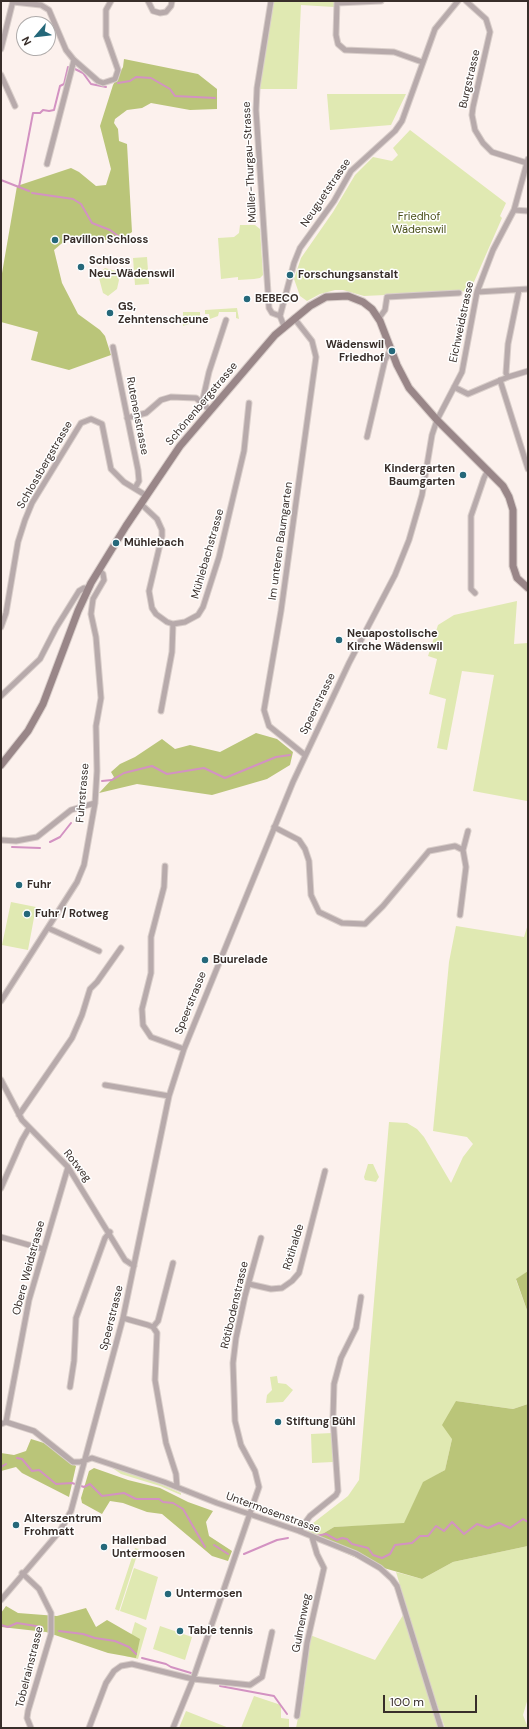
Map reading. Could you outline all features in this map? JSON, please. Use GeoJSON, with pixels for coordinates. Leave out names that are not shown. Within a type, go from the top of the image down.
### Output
{"type":"FeatureCollection","features":[{"type":"Feature","properties":{"kind":"street"},"geometry":{"type":"LineString","coordinates":[[1,49],[13,2],[41,5],[49,10],[61,40],[74,60],[98,81],[103,83],[115,79],[118,65],[110,47],[106,30],[106,10],[111,1]]}},
{"type":"Feature","properties":{"kind":"street"},"geometry":{"type":"LineString","coordinates":[[148,1],[153,11],[160,13],[166,12],[171,6],[172,1]]}},
{"type":"Feature","properties":{"kind":"street","name":"Müller-Thurgau-Strasse"},"geometry":{"type":"LineString","coordinates":[[271,1],[257,88],[256,110],[269,308],[272,313],[280,316]]}},
{"type":"Feature","properties":{"kind":"street"},"geometry":{"type":"LineString","coordinates":[[381,1],[337,2],[336,35],[338,44],[345,50],[394,52],[422,62]]}},
{"type":"Feature","properties":{"kind":"street","name":"Neuguetstrasse"},"geometry":{"type":"LineString","coordinates":[[280,316],[294,263],[300,248],[334,201],[351,171],[395,131],[402,121],[407,111],[422,62],[435,29],[458,1]]}},
{"type":"Feature","properties":{"kind":"street","name":"Burgstrasse"},"geometry":{"type":"LineString","coordinates":[[466,1],[486,19],[490,32],[473,107],[472,115],[475,130],[483,143],[492,152],[527,161]]}},
{"type":"Feature","properties":{"kind":"street"},"geometry":{"type":"LineString","coordinates":[[47,164],[74,60]]}},
{"type":"Feature","properties":{"kind":"street"},"geometry":{"type":"LineString","coordinates":[[1,75],[15,106]]}},
{"type":"Feature","properties":{"kind":"street","name":"Eichweidstrasse"},"geometry":{"type":"LineString","coordinates":[[437,420],[465,363],[477,292],[488,261],[514,210],[527,161]]}},
{"type":"Feature","properties":{"kind":"street"},"geometry":{"type":"LineString","coordinates":[[514,210],[528,211]]}},
{"type":"Feature","properties":{"kind":"street"},"geometry":{"type":"LineString","coordinates":[[477,292],[528,289]]}},
{"type":"Feature","properties":{"kind":"street"},"geometry":{"type":"LineString","coordinates":[[508,377],[506,373],[508,344],[519,290]]}},
{"type":"Feature","properties":{"kind":"street"},"geometry":{"type":"LineString","coordinates":[[379,318],[384,310],[387,297],[459,293]]}},
{"type":"Feature","properties":{"kind":"street","name":"Schönenbergstrasse"},"geometry":{"type":"LineString","coordinates":[[1,765],[28,731],[43,704],[88,589],[141,504],[180,446],[284,326],[321,299],[342,296],[363,302],[379,318],[405,381],[437,420],[503,486],[512,504],[514,522],[513,566],[517,578],[528,588]]}},
{"type":"Feature","properties":{"kind":"street"},"geometry":{"type":"LineString","coordinates":[[280,316],[284,326]]}},
{"type":"Feature","properties":{"kind":"street","name":"Im unteren Baumgarten"},"geometry":{"type":"LineString","coordinates":[[294,318],[312,342],[316,357],[281,611],[264,710],[269,726],[305,755]]}},
{"type":"Feature","properties":{"kind":"street"},"geometry":{"type":"LineString","coordinates":[[202,403],[226,320]]}},
{"type":"Feature","properties":{"kind":"street","name":"Rutenenstrasse"},"geometry":{"type":"LineString","coordinates":[[113,347],[138,470],[138,481],[135,488]]}},
{"type":"Feature","properties":{"kind":"street"},"geometry":{"type":"LineString","coordinates":[[367,437],[385,360],[391,349]]}},
{"type":"Feature","properties":{"kind":"street"},"geometry":{"type":"LineString","coordinates":[[454,387],[468,394],[500,380],[528,371]]}},
{"type":"Feature","properties":{"kind":"street"},"geometry":{"type":"LineString","coordinates":[[500,380],[528,469]]}},
{"type":"Feature","properties":{"kind":"street"},"geometry":{"type":"LineString","coordinates":[[127,418],[146,413],[161,400],[172,397],[196,398],[210,410]]}},
{"type":"Feature","properties":{"kind":"street","name":"Mühlebachstrasse"},"geometry":{"type":"LineString","coordinates":[[173,624],[192,619],[198,615],[203,607],[231,513],[244,451],[249,403]]}},
{"type":"Feature","properties":{"kind":"street","name":"Schlossbergstrasse"},"geometry":{"type":"LineString","coordinates":[[1,627],[6,613],[18,542],[25,520],[32,503],[82,423],[91,419],[102,424],[111,469],[116,476],[147,496]]}},
{"type":"Feature","properties":{"kind":"street","name":"Speerstrasse"},"geometry":{"type":"LineString","coordinates":[[1,1600],[22,1573],[60,1531],[69,1516],[75,1500],[124,1318],[170,1096],[184,1049],[305,755],[349,663],[388,589],[406,547],[422,496],[431,442],[437,420]]}},
{"type":"Feature","properties":{"kind":"street"},"geometry":{"type":"LineString","coordinates":[[475,594],[471,589],[471,516],[488,470]]}},
{"type":"Feature","properties":{"kind":"street"},"geometry":{"type":"LineString","coordinates":[[141,504],[157,519],[162,530],[162,536],[150,586],[149,600],[156,614],[173,624],[172,652],[161,711]]}},
{"type":"Feature","properties":{"kind":"street","name":"Fuhrstrasse"},"geometry":{"type":"LineString","coordinates":[[1,1001],[80,876],[84,865],[94,804],[97,771],[96,726],[101,698],[96,637],[91,614],[93,599],[104,580],[104,574],[99,570]]}},
{"type":"Feature","properties":{"kind":"street"},"geometry":{"type":"LineString","coordinates":[[1,696],[40,660],[56,628],[79,591],[84,588],[88,589]]}},
{"type":"Feature","properties":{"kind":"street"},"geometry":{"type":"LineString","coordinates":[[1,840],[16,841],[37,837],[71,810],[94,804]]}},
{"type":"Feature","properties":{"kind":"street"},"geometry":{"type":"LineString","coordinates":[[274,828],[299,840],[305,849],[309,861],[311,895],[318,912],[342,924],[365,924],[383,906],[429,852],[454,846],[464,850]]}},
{"type":"Feature","properties":{"kind":"street"},"geometry":{"type":"LineString","coordinates":[[460,915],[466,867],[464,850],[468,831]]}},
{"type":"Feature","properties":{"kind":"street"},"geometry":{"type":"LineString","coordinates":[[165,866],[164,887],[151,937],[152,972],[142,1010],[144,1025],[151,1037],[184,1049]]}},
{"type":"Feature","properties":{"kind":"street"},"geometry":{"type":"LineString","coordinates":[[48,928],[100,951]]}},
{"type":"Feature","properties":{"kind":"street"},"geometry":{"type":"LineString","coordinates":[[19,1115],[72,1038],[82,1015],[90,989],[98,982],[121,948]]}},
{"type":"Feature","properties":{"kind":"street","name":"Rotweg"},"geometry":{"type":"LineString","coordinates":[[1,1080],[19,1115],[29,1128],[68,1167],[110,1232],[125,1260],[134,1266]]}},
{"type":"Feature","properties":{"kind":"street"},"geometry":{"type":"LineString","coordinates":[[105,1085],[170,1096]]}},
{"type":"Feature","properties":{"kind":"street"},"geometry":{"type":"LineString","coordinates":[[1,1188],[22,1140],[29,1128]]}},
{"type":"Feature","properties":{"kind":"street","name":"Obere Weidstrasse"},"geometry":{"type":"LineString","coordinates":[[4,1423],[28,1300],[68,1167]]}},
{"type":"Feature","properties":{"kind":"street","name":"Rötihalde"},"geometry":{"type":"LineString","coordinates":[[248,1284],[271,1289],[282,1288],[292,1282],[299,1273],[325,1171]]}},
{"type":"Feature","properties":{"kind":"street"},"geometry":{"type":"LineString","coordinates":[[70,1387],[74,1361],[76,1318],[105,1238],[110,1232]]}},
{"type":"Feature","properties":{"kind":"street"},"geometry":{"type":"LineString","coordinates":[[1,1237],[43,1249]]}},
{"type":"Feature","properties":{"kind":"street","name":"Rötibodenstrasse"},"geometry":{"type":"LineString","coordinates":[[173,1728],[193,1679],[251,1515],[259,1487],[255,1471],[241,1445],[235,1421],[233,1363],[236,1338],[248,1284],[261,1238]]}},
{"type":"Feature","properties":{"kind":"street"},"geometry":{"type":"LineString","coordinates":[[152,1327],[158,1321],[172,1263]]}},
{"type":"Feature","properties":{"kind":"street"},"geometry":{"type":"LineString","coordinates":[[299,1531],[310,1516],[336,1495],[338,1491],[333,1418],[334,1384],[341,1358],[356,1328],[361,1297]]}},
{"type":"Feature","properties":{"kind":"street"},"geometry":{"type":"LineString","coordinates":[[124,1318],[152,1327],[157,1333],[158,1341],[155,1380],[166,1443],[176,1474],[177,1487]]}},
{"type":"Feature","properties":{"kind":"street","name":"Untermosenstrasse"},"geometry":{"type":"LineString","coordinates":[[4,1423],[34,1431],[73,1462],[80,1462],[87,1458],[92,1458],[177,1487],[251,1515],[299,1531],[356,1554],[380,1568],[392,1579],[401,1599],[441,1728]]}},
{"type":"Feature","properties":{"kind":"street","name":"Gulmenweg"},"geometry":{"type":"LineString","coordinates":[[297,1716],[307,1643],[324,1568],[317,1554],[312,1537]]}},
{"type":"Feature","properties":{"kind":"street","name":"Tobelrainstrasse"},"geometry":{"type":"LineString","coordinates":[[22,1573],[39,1589],[51,1613],[51,1634],[28,1711],[28,1718],[31,1728]]}},
{"type":"Feature","properties":{"kind":"street"},"geometry":{"type":"LineString","coordinates":[[89,1728],[106,1683],[114,1671],[121,1666],[132,1664],[193,1679],[250,1685],[262,1677],[272,1632]]}},
{"type":"Feature","properties":{"kind":"green space"},"geometry":{"type":"Polygon","coordinates":[[[274,1],[334,1],[334,7],[301,5],[297,89],[259,89],[274,1]]]}},
{"type":"Feature","properties":{"kind":"green space"},"geometry":{"type":"Polygon","coordinates":[[[124,59],[198,74],[217,89],[217,109],[190,110],[151,103],[142,108],[127,110],[115,119],[114,123],[118,129],[119,141],[127,144],[132,232],[119,241],[68,238],[54,250],[62,283],[78,314],[100,330],[105,336],[111,355],[69,370],[31,360],[38,332],[1,322],[1,279],[17,186],[71,168],[79,172],[96,186],[106,185],[111,169],[100,126],[113,85],[123,67],[124,59]]]}},
{"type":"Feature","properties":{"kind":"green space"},"geometry":{"type":"Polygon","coordinates":[[[327,94],[406,94],[391,125],[330,130],[327,94]]]}},
{"type":"Feature","properties":{"kind":"green space","name":"Friedhof Wädenswil"},"geometry":{"type":"Polygon","coordinates":[[[410,130],[506,203],[500,216],[502,218],[470,291],[364,296],[343,290],[335,290],[320,294],[307,301],[300,296],[294,279],[301,258],[333,212],[355,175],[373,157],[392,161],[398,155],[393,148],[410,130]]]}},
{"type":"Feature","properties":{"kind":"green space"},"geometry":{"type":"Polygon","coordinates":[[[240,225],[255,225],[260,229],[263,275],[260,278],[254,279],[238,280],[238,277],[221,279],[218,238],[234,237],[239,233],[240,225]]]}},
{"type":"Feature","properties":{"kind":"green space"},"geometry":{"type":"Polygon","coordinates":[[[147,257],[149,284],[135,285],[133,258],[147,257]]]}},
{"type":"Feature","properties":{"kind":"green space"},"geometry":{"type":"Polygon","coordinates":[[[105,268],[116,271],[119,280],[117,289],[108,296],[103,293],[99,278],[100,272],[105,268]]]}},
{"type":"Feature","properties":{"kind":"green space"},"geometry":{"type":"Polygon","coordinates":[[[237,308],[239,319],[236,318],[236,312],[219,312],[218,316],[210,319],[209,314],[205,314],[205,310],[237,308]]]}},
{"type":"Feature","properties":{"kind":"green space"},"geometry":{"type":"Polygon","coordinates":[[[183,312],[200,312],[200,320],[183,326],[183,312]]]}},
{"type":"Feature","properties":{"kind":"green space"},"geometry":{"type":"Polygon","coordinates":[[[517,601],[514,644],[528,643],[527,801],[473,791],[494,675],[462,671],[447,750],[437,748],[446,699],[429,694],[437,659],[428,656],[438,625],[454,615],[517,601]]]}},
{"type":"Feature","properties":{"kind":"green space"},"geometry":{"type":"Polygon","coordinates":[[[256,733],[277,739],[293,752],[290,765],[267,779],[212,795],[137,784],[99,793],[114,777],[111,772],[120,764],[135,757],[162,739],[175,749],[190,745],[220,752],[256,733]]]}},
{"type":"Feature","properties":{"kind":"green space"},"geometry":{"type":"Polygon","coordinates":[[[11,902],[36,907],[28,950],[2,945],[11,902]]]}},
{"type":"Feature","properties":{"kind":"green space"},"geometry":{"type":"Polygon","coordinates":[[[528,924],[528,1271],[516,1280],[528,1313],[528,1404],[513,1409],[456,1401],[452,1439],[445,1470],[423,1483],[404,1524],[334,1527],[314,1539],[309,1538],[308,1527],[348,1496],[359,1480],[389,1122],[407,1123],[417,1129],[424,1137],[451,1183],[463,1157],[473,1144],[467,1137],[433,1131],[449,962],[456,926],[524,937],[528,924]]]}},
{"type":"Feature","properties":{"kind":"green space"},"geometry":{"type":"Polygon","coordinates":[[[368,1164],[373,1164],[379,1177],[376,1182],[365,1180],[364,1177],[368,1164]]]}},
{"type":"Feature","properties":{"kind":"green space"},"geometry":{"type":"Polygon","coordinates":[[[528,1271],[528,1313],[516,1279],[528,1271]]]}},
{"type":"Feature","properties":{"kind":"green space"},"geometry":{"type":"Polygon","coordinates":[[[277,1376],[278,1383],[286,1384],[293,1390],[283,1402],[266,1403],[267,1395],[272,1390],[270,1377],[277,1376]]]}},
{"type":"Feature","properties":{"kind":"green space"},"geometry":{"type":"Polygon","coordinates":[[[456,1401],[513,1409],[528,1404],[528,1546],[453,1562],[422,1579],[370,1564],[314,1539],[334,1527],[404,1523],[423,1482],[445,1470],[452,1439],[442,1425],[456,1401]]]}},
{"type":"Feature","properties":{"kind":"green space"},"geometry":{"type":"Polygon","coordinates":[[[332,1433],[333,1462],[312,1463],[311,1434],[332,1433]]]}},
{"type":"Feature","properties":{"kind":"green space"},"geometry":{"type":"Polygon","coordinates":[[[31,1439],[44,1443],[76,1466],[69,1497],[22,1473],[16,1467],[1,1471],[1,1453],[14,1455],[26,1451],[31,1439]]]}},
{"type":"Feature","properties":{"kind":"green space"},"geometry":{"type":"Polygon","coordinates":[[[111,1467],[158,1483],[181,1493],[181,1495],[160,1486],[121,1474],[111,1467]]]}},
{"type":"Feature","properties":{"kind":"green space"},"geometry":{"type":"Polygon","coordinates":[[[94,1468],[128,1480],[160,1488],[188,1502],[213,1511],[206,1522],[209,1536],[232,1551],[228,1561],[212,1556],[162,1514],[147,1512],[123,1503],[110,1501],[102,1514],[82,1503],[81,1498],[89,1471],[94,1468]]]}},
{"type":"Feature","properties":{"kind":"green space"},"geometry":{"type":"Polygon","coordinates":[[[528,1546],[528,1698],[523,1715],[528,1728],[445,1728],[427,1675],[396,1572],[422,1579],[453,1562],[528,1546]]]}},
{"type":"Feature","properties":{"kind":"green space"},"geometry":{"type":"Polygon","coordinates":[[[135,1548],[139,1549],[119,1611],[115,1609],[135,1548]]]}},
{"type":"Feature","properties":{"kind":"green space"},"geometry":{"type":"Polygon","coordinates":[[[134,1568],[158,1577],[146,1620],[120,1611],[134,1568]]]}},
{"type":"Feature","properties":{"kind":"green space"},"geometry":{"type":"Polygon","coordinates":[[[6,1606],[18,1613],[57,1616],[86,1608],[96,1627],[107,1620],[140,1639],[136,1658],[108,1653],[46,1632],[1,1627],[1,1613],[6,1606]]]}},
{"type":"Feature","properties":{"kind":"green space"},"geometry":{"type":"Polygon","coordinates":[[[405,1612],[441,1728],[296,1728],[305,1682],[310,1635],[375,1660],[405,1612]]]}},
{"type":"Feature","properties":{"kind":"green space"},"geometry":{"type":"Polygon","coordinates":[[[135,1622],[147,1628],[138,1659],[125,1656],[135,1622]]]}},
{"type":"Feature","properties":{"kind":"green space"},"geometry":{"type":"Polygon","coordinates":[[[160,1626],[192,1637],[185,1660],[153,1649],[160,1626]]]}},
{"type":"Feature","properties":{"kind":"green space"},"geometry":{"type":"Polygon","coordinates":[[[254,1696],[281,1705],[281,1718],[289,1719],[289,1728],[241,1728],[254,1696]]]}},
{"type":"Feature","properties":{"kind":"green space"},"geometry":{"type":"Polygon","coordinates":[[[186,1711],[229,1728],[179,1728],[186,1711]]]}},
{"type":"Feature","properties":{"kind":"waterway"},"geometry":{"type":"LineString","coordinates":[[19,187],[33,113],[40,113],[43,110],[54,110],[60,86],[64,84],[68,67]]}},
{"type":"Feature","properties":{"kind":"waterway"},"geometry":{"type":"LineString","coordinates":[[75,69],[83,73],[91,84],[106,87]]}},
{"type":"Feature","properties":{"kind":"waterway"},"geometry":{"type":"LineString","coordinates":[[118,83],[130,81],[136,77],[151,78],[170,89],[175,96],[215,98]]}},
{"type":"Feature","properties":{"kind":"waterway"},"geometry":{"type":"LineString","coordinates":[[1,180],[29,191]]}},
{"type":"Feature","properties":{"kind":"waterway"},"geometry":{"type":"LineString","coordinates":[[32,193],[73,199],[81,204],[92,223],[110,230],[122,239],[131,239]]}},
{"type":"Feature","properties":{"kind":"waterway"},"geometry":{"type":"LineString","coordinates":[[102,781],[112,780],[124,773],[152,766],[167,774],[204,768],[225,778],[276,757],[290,755]]}},
{"type":"Feature","properties":{"kind":"waterway"},"geometry":{"type":"LineString","coordinates":[[50,842],[60,837],[71,823]]}},
{"type":"Feature","properties":{"kind":"waterway"},"geometry":{"type":"LineString","coordinates":[[12,847],[40,848]]}},
{"type":"Feature","properties":{"kind":"waterway"},"geometry":{"type":"LineString","coordinates":[[17,1458],[22,1459],[32,1471],[39,1470],[56,1484],[72,1483],[84,1487],[90,1484],[102,1496],[124,1493],[136,1499],[159,1499],[163,1502],[173,1503],[183,1509],[205,1547]]}},
{"type":"Feature","properties":{"kind":"waterway"},"geometry":{"type":"LineString","coordinates":[[1,1467],[6,1464]]}},
{"type":"Feature","properties":{"kind":"waterway"},"geometry":{"type":"LineString","coordinates":[[316,1536],[326,1534],[337,1540],[342,1538],[347,1539],[352,1544],[368,1548],[373,1555],[382,1558],[390,1554],[395,1545],[412,1543],[420,1536],[428,1536],[436,1526],[444,1531],[452,1522],[464,1534],[477,1524],[488,1528],[499,1523],[510,1528],[523,1519],[528,1522]]}},
{"type":"Feature","properties":{"kind":"waterway"},"geometry":{"type":"LineString","coordinates":[[244,1554],[277,1540],[288,1538]]}},
{"type":"Feature","properties":{"kind":"waterway"},"geometry":{"type":"LineString","coordinates":[[214,1545],[228,1554]]}},
{"type":"Feature","properties":{"kind":"waterway"},"geometry":{"type":"LineString","coordinates":[[1,1625],[8,1627],[17,1623],[42,1627]]}},
{"type":"Feature","properties":{"kind":"waterway"},"geometry":{"type":"LineString","coordinates":[[59,1631],[83,1634],[95,1638],[115,1641],[129,1647],[136,1654]]}},
{"type":"Feature","properties":{"kind":"waterway"},"geometry":{"type":"LineString","coordinates":[[142,1658],[166,1664],[191,1673]]}},
{"type":"Feature","properties":{"kind":"waterway"},"geometry":{"type":"LineString","coordinates":[[220,1686],[274,1696],[287,1714]]}},
{"type":"Feature","properties":{"kind":"place","name":"Pavillon Schloss"},"geometry":{"type":"Point","coordinates":[55,240]}},
{"type":"Feature","properties":{"kind":"place","name":"Schloss Neu-Wädenswil"},"geometry":{"type":"Point","coordinates":[81,267]}},
{"type":"Feature","properties":{"kind":"place","name":"Forschungsanstalt"},"geometry":{"type":"Point","coordinates":[290,275]}},
{"type":"Feature","properties":{"kind":"place","name":"BEBECO"},"geometry":{"type":"Point","coordinates":[247,299]}},
{"type":"Feature","properties":{"kind":"place","name":"GS, Zehntenscheune"},"geometry":{"type":"Point","coordinates":[110,313]}},
{"type":"Feature","properties":{"kind":"place","name":"Wädenswil Friedhof"},"geometry":{"type":"Point","coordinates":[392,351]}},
{"type":"Feature","properties":{"kind":"place","name":"Kindergarten Baumgarten"},"geometry":{"type":"Point","coordinates":[463,475]}},
{"type":"Feature","properties":{"kind":"place","name":"Mühlebach"},"geometry":{"type":"Point","coordinates":[116,543]}},
{"type":"Feature","properties":{"kind":"place","name":"Neuapostolische Kirche Wädenswil"},"geometry":{"type":"Point","coordinates":[339,640]}},
{"type":"Feature","properties":{"kind":"place","name":"Fuhr"},"geometry":{"type":"Point","coordinates":[19,885]}},
{"type":"Feature","properties":{"kind":"place","name":"Fuhr / Rotweg"},"geometry":{"type":"Point","coordinates":[27,914]}},
{"type":"Feature","properties":{"kind":"place","name":"Buurelade"},"geometry":{"type":"Point","coordinates":[205,960]}},
{"type":"Feature","properties":{"kind":"place","name":"Stiftung Bühl"},"geometry":{"type":"Point","coordinates":[278,1422]}},
{"type":"Feature","properties":{"kind":"place","name":"Alterszentrum Frohmatt"},"geometry":{"type":"Point","coordinates":[16,1525]}},
{"type":"Feature","properties":{"kind":"place","name":"Hallenbad Untermoosen"},"geometry":{"type":"Point","coordinates":[104,1547]}},
{"type":"Feature","properties":{"kind":"place","name":"Untermosen"},"geometry":{"type":"Point","coordinates":[168,1594]}},
{"type":"Feature","properties":{"kind":"place","name":"Table tennis"},"geometry":{"type":"Point","coordinates":[180,1631]}}]}
